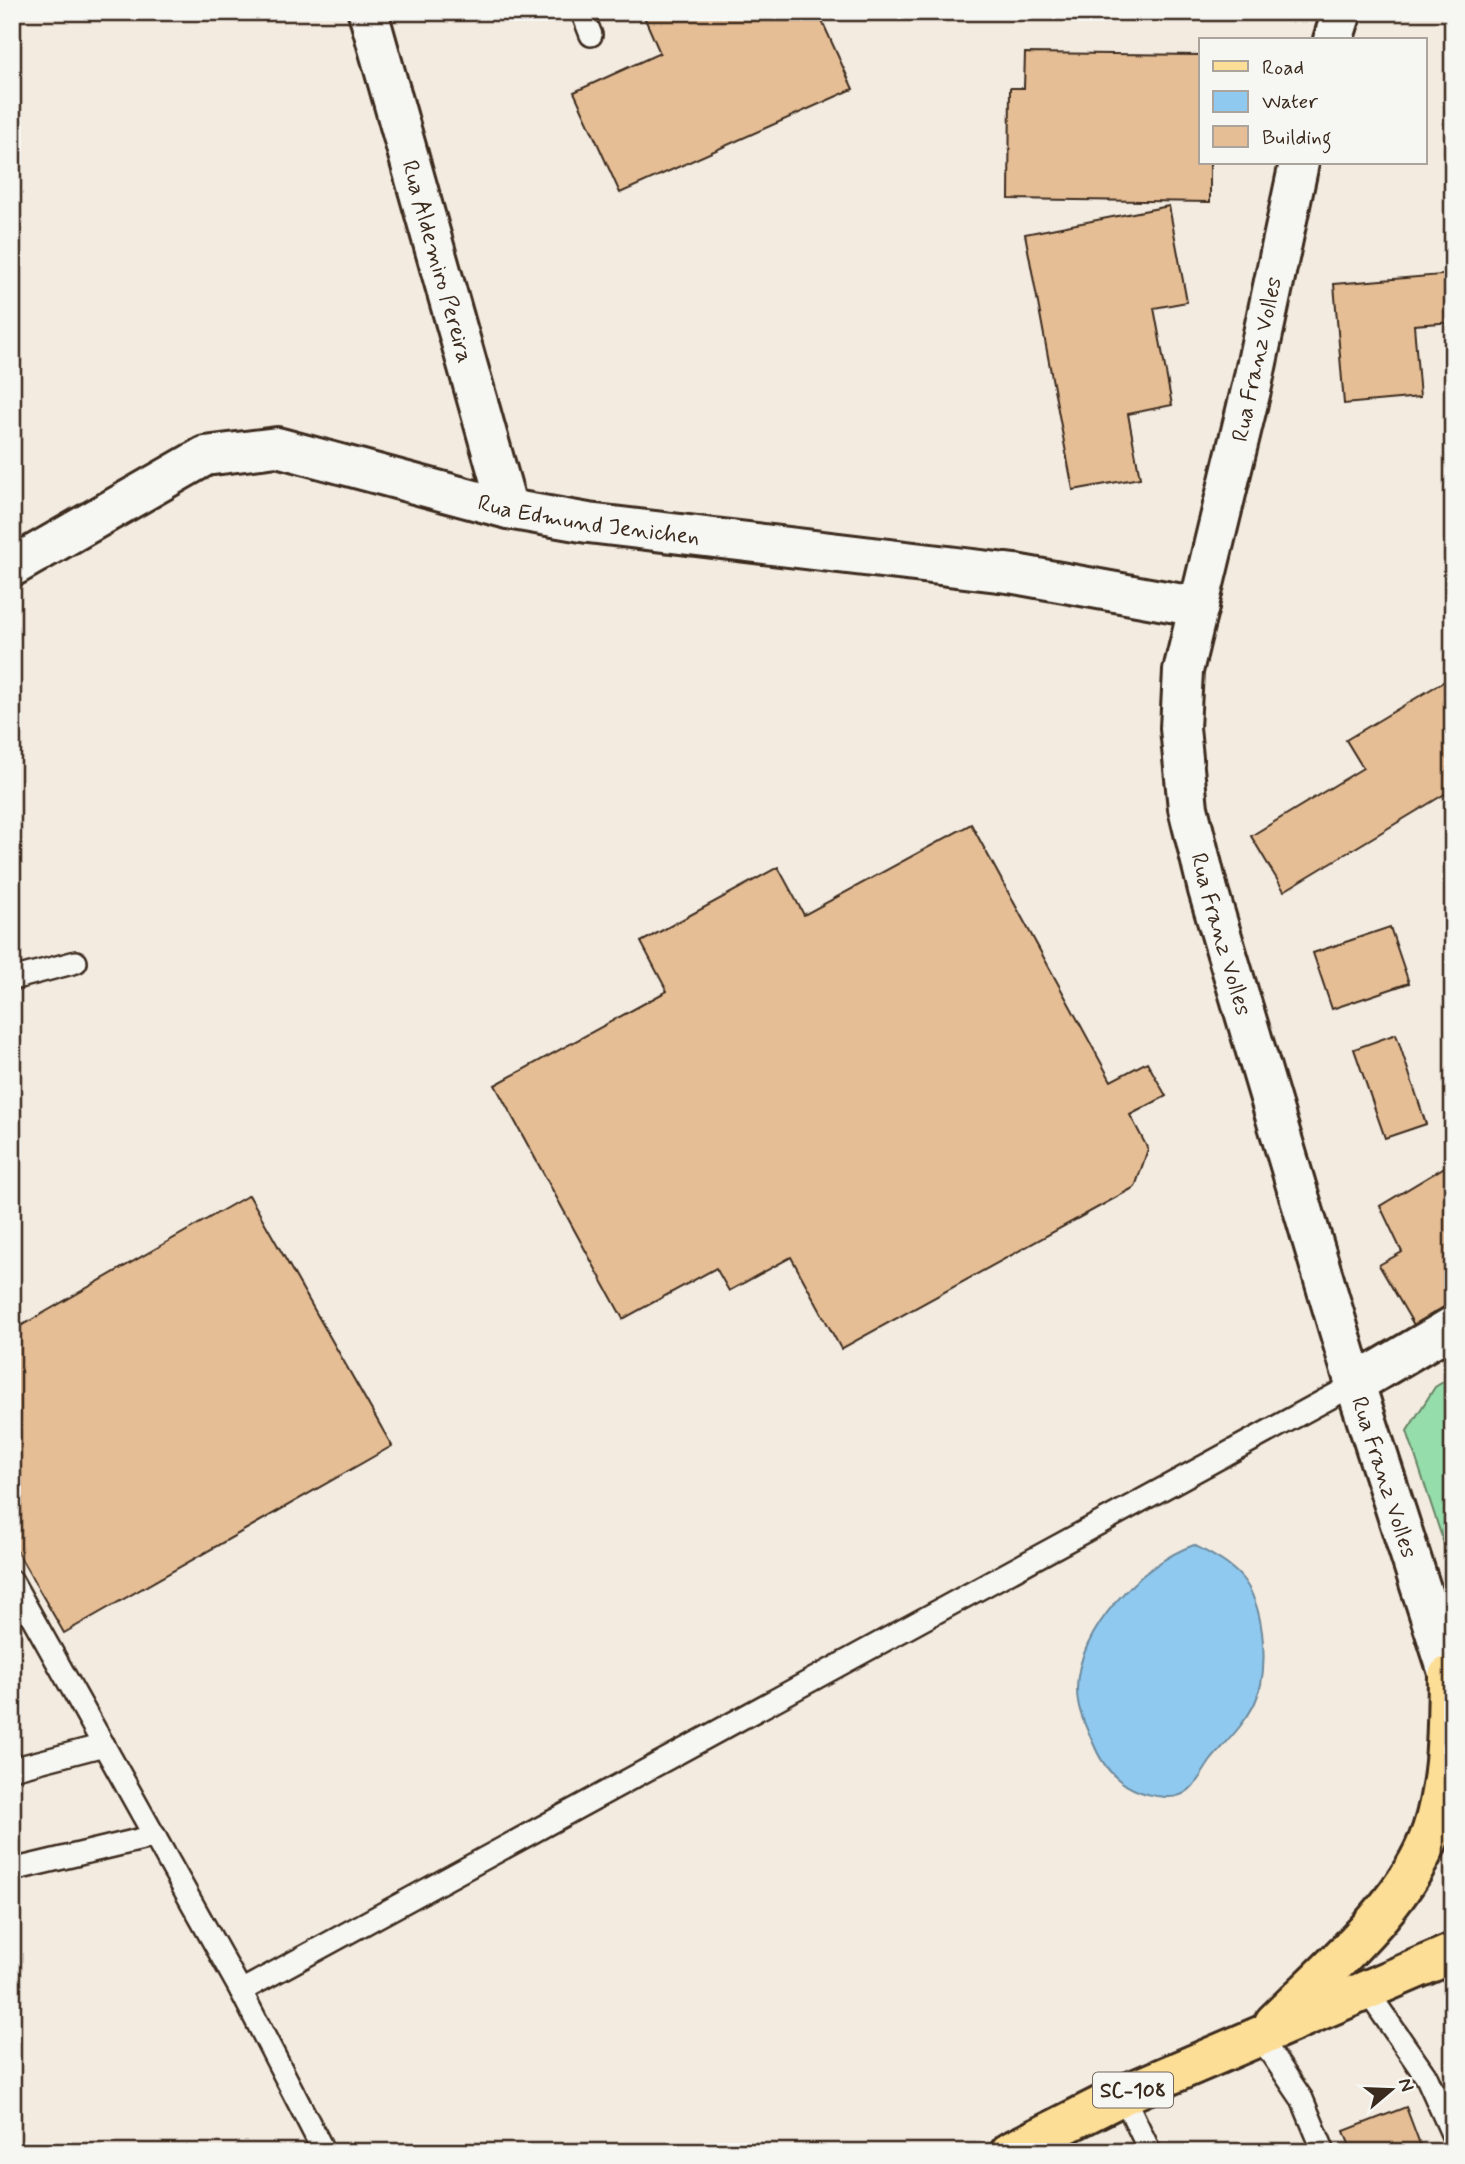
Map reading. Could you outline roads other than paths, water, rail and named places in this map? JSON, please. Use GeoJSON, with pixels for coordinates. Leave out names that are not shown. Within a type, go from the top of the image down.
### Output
{"type":"FeatureCollection","features":[{"type":"Feature","properties":{"kind":"main road"},"geometry":{"type":"LineString","coordinates":[[1260,2037],[1382,1914],[1409,1875],[1431,1831],[1445,1767],[1450,1682]]}},
{"type":"Feature","properties":{"kind":"main road","name":"SC-108"},"geometry":{"type":"LineString","coordinates":[[1010,2152],[1123,2095],[1453,1954]]}},
{"type":"Feature","properties":{"kind":"street","name":"Rua Aldemiro Pereira"},"geometry":{"type":"LineString","coordinates":[[368,12],[508,509]]}},
{"type":"Feature","properties":{"kind":"street"},"geometry":{"type":"LineString","coordinates":[[1334,38],[1342,12]]}},
{"type":"Feature","properties":{"kind":"street","name":"Rua Franz Volles"},"geometry":{"type":"LineString","coordinates":[[1299,164],[1252,386],[1183,671],[1180,728],[1188,808],[1208,890],[1355,1384],[1450,1682]]}},
{"type":"Feature","properties":{"kind":"street","name":"Rua Edmund Jenichen"},"geometry":{"type":"LineString","coordinates":[[12,567],[205,456],[277,447],[508,509],[657,534],[1015,574],[1199,607]]}},
{"type":"Feature","properties":{"kind":"street"},"geometry":{"type":"LineString","coordinates":[[1355,1384],[1453,1326]]}},
{"type":"Feature","properties":{"kind":"lane"},"geometry":{"type":"LineString","coordinates":[[582,12],[591,35]]}},
{"type":"Feature","properties":{"kind":"lane"},"geometry":{"type":"LineString","coordinates":[[12,979],[76,962]]}},
{"type":"Feature","properties":{"kind":"lane"},"geometry":{"type":"LineString","coordinates":[[241,1991],[1355,1384]]}},
{"type":"Feature","properties":{"kind":"lane"},"geometry":{"type":"LineString","coordinates":[[13,1585],[241,1991],[324,2152]]}},
{"type":"Feature","properties":{"kind":"lane"},"geometry":{"type":"LineString","coordinates":[[12,1769],[104,1745]]}},
{"type":"Feature","properties":{"kind":"lane"},"geometry":{"type":"LineString","coordinates":[[12,1870],[155,1836]]}},
{"type":"Feature","properties":{"kind":"lane"},"geometry":{"type":"LineString","coordinates":[[1367,1991],[1426,2078],[1453,2136]]}},
{"type":"Feature","properties":{"kind":"lane"},"geometry":{"type":"LineString","coordinates":[[1260,2037],[1302,2099],[1324,2152]]}},
{"type":"Feature","properties":{"kind":"lane"},"geometry":{"type":"LineString","coordinates":[[1123,2095],[1150,2152]]}},
{"type":"Feature","properties":{"kind":"water"},"geometry":{"type":"Polygon","coordinates":[[[1194,1545],[1234,1570],[1252,1594],[1261,1625],[1262,1676],[1250,1713],[1194,1785],[1175,1797],[1166,1797],[1131,1788],[1113,1775],[1099,1756],[1085,1725],[1077,1690],[1080,1668],[1088,1645],[1116,1602],[1154,1567],[1194,1545]]]}}]}
